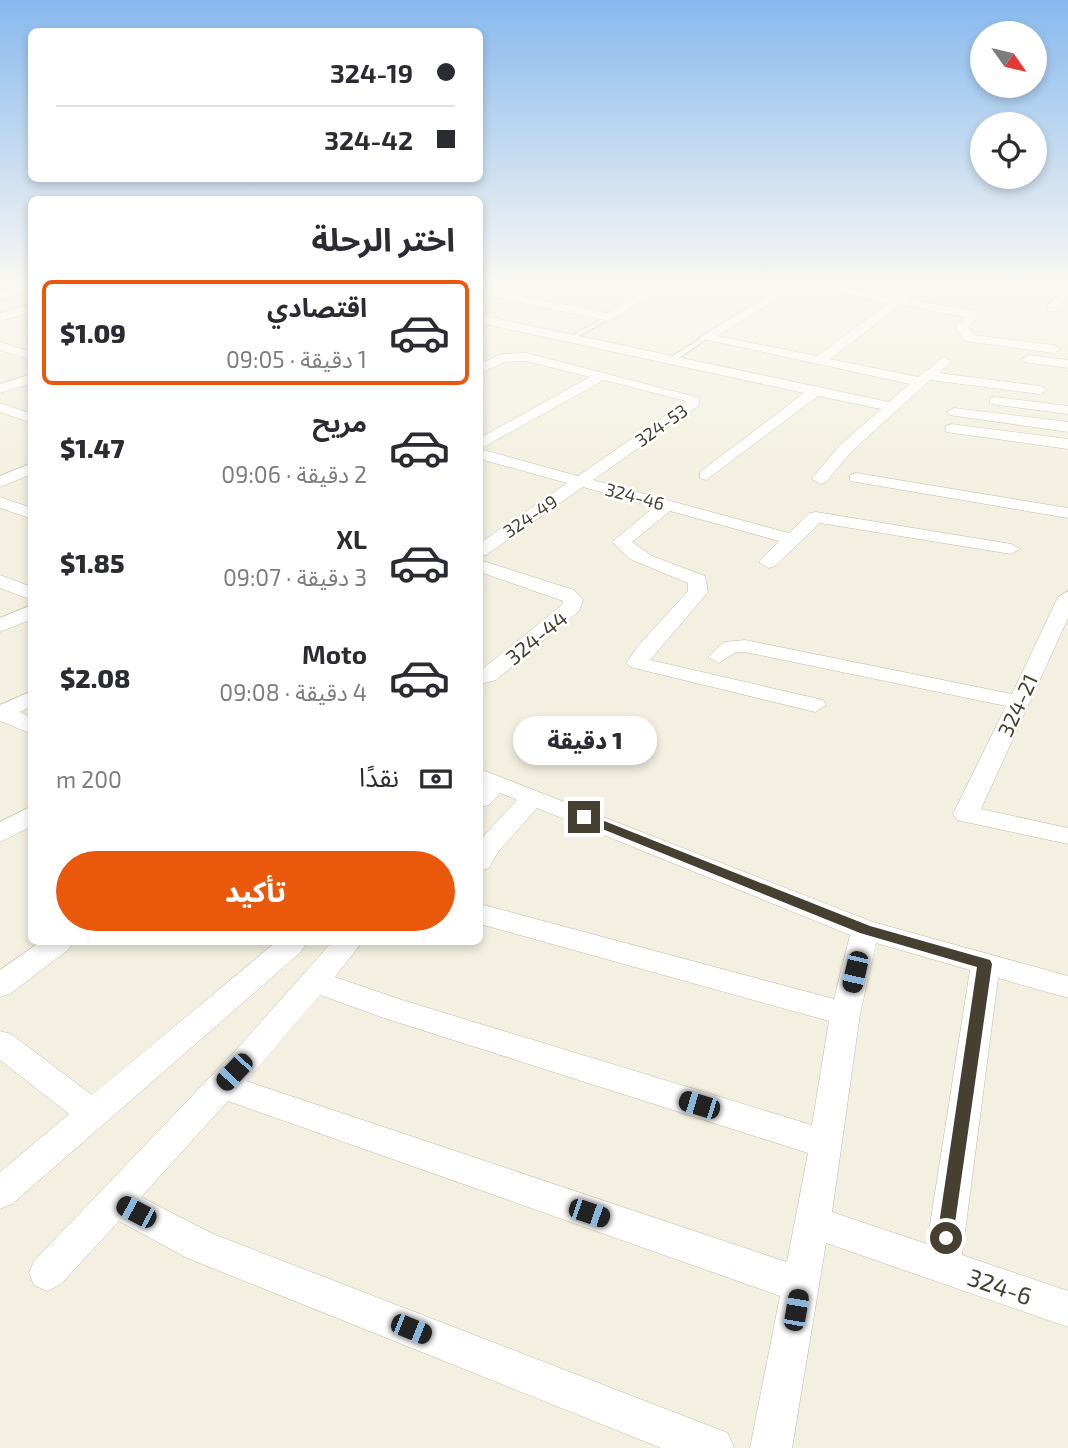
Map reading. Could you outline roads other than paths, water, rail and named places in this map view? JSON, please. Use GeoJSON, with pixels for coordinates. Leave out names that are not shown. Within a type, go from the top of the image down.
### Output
{"type":"FeatureCollection","features":[{"type":"Feature","properties":{"kind":"street"},"geometry":{"type":"LineString","coordinates":[[637,353],[891,407]]}},
{"type":"Feature","properties":{"kind":"street"},"geometry":{"type":"LineString","coordinates":[[777,353],[926,379],[1040,390]]}},
{"type":"Feature","properties":{"kind":"street"},"geometry":{"type":"LineString","coordinates":[[819,361],[830,353]]}},
{"type":"Feature","properties":{"kind":"street","name":"324-53"},"geometry":{"type":"LineString","coordinates":[[483,368],[513,355],[694,398],[693,402],[581,482]]}},
{"type":"Feature","properties":{"kind":"street"},"geometry":{"type":"LineString","coordinates":[[992,355],[1068,364]]}},
{"type":"Feature","properties":{"kind":"street"},"geometry":{"type":"LineString","coordinates":[[820,479],[845,449],[944,361]]}},
{"type":"Feature","properties":{"kind":"street"},"geometry":{"type":"LineString","coordinates":[[483,442],[603,375]]}},
{"type":"Feature","properties":{"kind":"street"},"geometry":{"type":"LineString","coordinates":[[0,389],[28,379]]}},
{"type":"Feature","properties":{"kind":"street"},"geometry":{"type":"LineString","coordinates":[[706,475],[815,391]]}},
{"type":"Feature","properties":{"kind":"street"},"geometry":{"type":"LineString","coordinates":[[983,399],[1068,410]]}},
{"type":"Feature","properties":{"kind":"street"},"geometry":{"type":"LineString","coordinates":[[0,407],[28,418]]}},
{"type":"Feature","properties":{"kind":"street"},"geometry":{"type":"LineString","coordinates":[[954,412],[1068,427]]}},
{"type":"Feature","properties":{"kind":"street"},"geometry":{"type":"LineString","coordinates":[[951,429],[1068,444]]}},
{"type":"Feature","properties":{"kind":"street","name":"324-46"},"geometry":{"type":"LineString","coordinates":[[483,455],[791,539]]}},
{"type":"Feature","properties":{"kind":"street"},"geometry":{"type":"LineString","coordinates":[[0,468],[28,456]]}},
{"type":"Feature","properties":{"kind":"street"},"geometry":{"type":"LineString","coordinates":[[0,482],[28,470]]}},
{"type":"Feature","properties":{"kind":"street"},"geometry":{"type":"LineString","coordinates":[[856,478],[1068,513]]}},
{"type":"Feature","properties":{"kind":"street","name":"324-49"},"geometry":{"type":"LineString","coordinates":[[483,549],[581,482]]}},
{"type":"Feature","properties":{"kind":"street"},"geometry":{"type":"LineString","coordinates":[[0,502],[28,512]]}},
{"type":"Feature","properties":{"kind":"street"},"geometry":{"type":"LineString","coordinates":[[667,505],[621,542],[628,551],[698,580],[698,592],[646,649],[637,663],[815,705]]}},
{"type":"Feature","properties":{"kind":"street"},"geometry":{"type":"LineString","coordinates":[[768,562],[816,517],[1011,549]]}},
{"type":"Feature","properties":{"kind":"street","name":"324-44"},"geometry":{"type":"LineString","coordinates":[[483,567],[567,594],[573,600],[572,607],[483,677]]}},
{"type":"Feature","properties":{"kind":"street"},"geometry":{"type":"LineString","coordinates":[[0,581],[28,592]]}},
{"type":"Feature","properties":{"kind":"street","name":"324-21"},"geometry":{"type":"LineString","coordinates":[[1068,597],[966,814],[1068,836]]}},
{"type":"Feature","properties":{"kind":"street"},"geometry":{"type":"LineString","coordinates":[[0,626],[28,613]]}},
{"type":"Feature","properties":{"kind":"street"},"geometry":{"type":"LineString","coordinates":[[719,657],[731,646],[745,646],[1019,702]]}},
{"type":"Feature","properties":{"kind":"street"},"geometry":{"type":"LineString","coordinates":[[2,713],[28,698]]}},
{"type":"Feature","properties":{"kind":"street"},"geometry":{"type":"LineString","coordinates":[[2,713],[28,725]]}},
{"type":"Feature","properties":{"kind":"street"},"geometry":{"type":"LineString","coordinates":[[485,786],[533,797],[865,930],[1068,987]]}},
{"type":"Feature","properties":{"kind":"street"},"geometry":{"type":"LineString","coordinates":[[483,856],[487,848],[533,797]]}},
{"type":"Feature","properties":{"kind":"street"},"geometry":{"type":"LineString","coordinates":[[0,834],[28,816]]}},
{"type":"Feature","properties":{"kind":"street"},"geometry":{"type":"LineString","coordinates":[[483,915],[845,1014]]}},
{"type":"Feature","properties":{"kind":"street"},"geometry":{"type":"LineString","coordinates":[[771,1448],[827,1144],[845,1014],[865,930]]}},
{"type":"Feature","properties":{"kind":"street"},"geometry":{"type":"LineString","coordinates":[[0,986],[55,945]]}},
{"type":"Feature","properties":{"kind":"street"},"geometry":{"type":"LineString","coordinates":[[0,1193],[290,945]]}},
{"type":"Feature","properties":{"kind":"street"},"geometry":{"type":"LineString","coordinates":[[47,1273],[222,1086],[345,945]]}},
{"type":"Feature","properties":{"kind":"street"},"geometry":{"type":"LineString","coordinates":[[942,1266],[985,964]]}},
{"type":"Feature","properties":{"kind":"street"},"geometry":{"type":"LineString","coordinates":[[315,981],[395,1010],[827,1144]]}},
{"type":"Feature","properties":{"kind":"street"},"geometry":{"type":"LineString","coordinates":[[0,1043],[92,1112]]}},
{"type":"Feature","properties":{"kind":"street"},"geometry":{"type":"LineString","coordinates":[[222,1086],[801,1285]]}},
{"type":"Feature","properties":{"kind":"street"},"geometry":{"type":"LineString","coordinates":[[116,1201],[200,1245],[713,1448]]}},
{"type":"Feature","properties":{"kind":"street","name":"324-6"},"geometry":{"type":"LineString","coordinates":[[813,1222],[1068,1309]]}},
{"type":"Feature","properties":{"kind":"lane"},"geometry":{"type":"LineString","coordinates":[[670,360],[682,353]]}}]}
